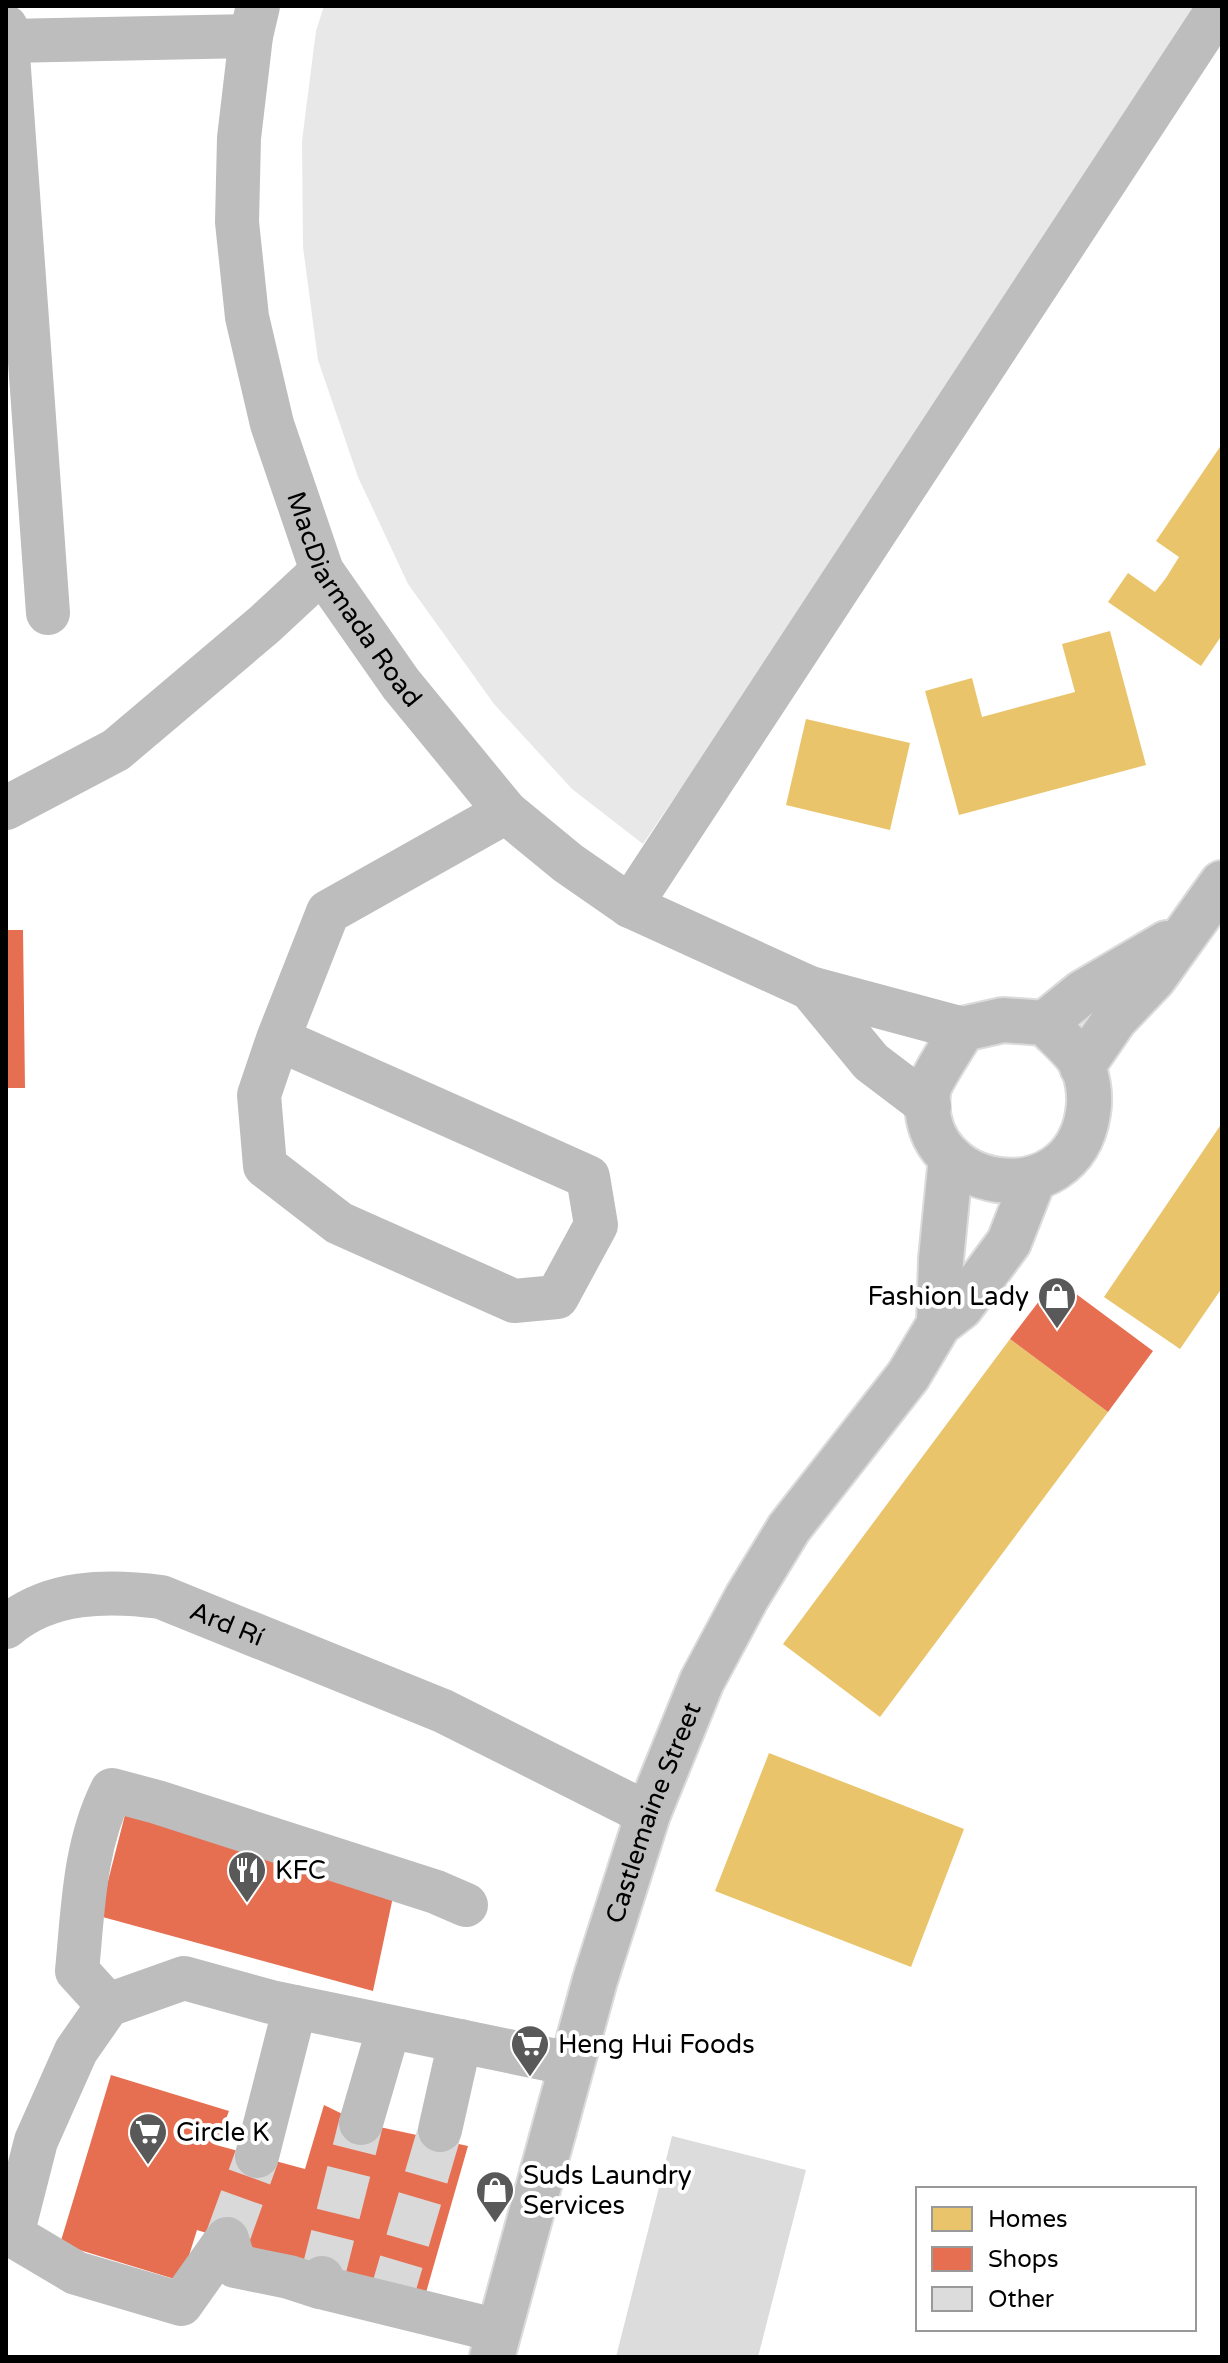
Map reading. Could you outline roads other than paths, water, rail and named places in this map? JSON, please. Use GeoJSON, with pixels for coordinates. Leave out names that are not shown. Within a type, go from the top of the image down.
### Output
{"type":"FeatureCollection","features":[{"type":"Feature","properties":{"kind":"main road"},"geometry":{"type":"LineString","coordinates":[[630,906],[1220,6]]}},
{"type":"Feature","properties":{"kind":"main road"},"geometry":{"type":"LineString","coordinates":[[7,41],[255,21]]}},
{"type":"Feature","properties":{"kind":"main road","name":"MacDiarmada Road"},"geometry":{"type":"LineString","coordinates":[[255,21],[239,138],[237,222],[247,317],[272,424],[322,571],[401,684],[506,812],[568,863],[630,906],[810,988],[963,1029]]}},
{"type":"Feature","properties":{"kind":"main road"},"geometry":{"type":"LineString","coordinates":[[6,27],[48,613]]}},
{"type":"Feature","properties":{"kind":"main road"},"geometry":{"type":"LineString","coordinates":[[6,808],[116,750],[265,624],[322,571]]}},
{"type":"Feature","properties":{"kind":"main road"},"geometry":{"type":"LineString","coordinates":[[278,1039],[588,1177],[596,1225],[557,1297],[514,1301],[339,1223],[265,1166],[259,1095],[278,1039],[328,912],[506,812]]}},
{"type":"Feature","properties":{"kind":"main road"},"geometry":{"type":"LineString","coordinates":[[1082,1067],[1115,1019],[1154,978],[1222,883]]}},
{"type":"Feature","properties":{"kind":"main road"},"geometry":{"type":"LineString","coordinates":[[1045,1023],[1082,993],[1180,935],[1195,922]]}},
{"type":"Feature","properties":{"kind":"main road","name":"MacDiarmada Road"},"geometry":{"type":"LineString","coordinates":[[810,988],[871,1062],[929,1106]]}},
{"type":"Feature","properties":{"kind":"main road"},"geometry":{"type":"LineString","coordinates":[[1003,1020],[1045,1023],[1078,1058],[1090,1102],[1086,1125],[1077,1146],[1062,1163],[1043,1175],[1005,1183],[981,1178],[951,1158],[937,1141],[928,1117],[927,1091],[963,1029],[1003,1020]]}},
{"type":"Feature","properties":{"kind":"main road","name":"Castlemaine Street"},"geometry":{"type":"LineString","coordinates":[[939,1324],[941,1259],[951,1158]]}},
{"type":"Feature","properties":{"kind":"main road","name":"Castlemaine Street"},"geometry":{"type":"LineString","coordinates":[[496,2344],[595,1980],[648,1814],[702,1681],[747,1597],[789,1528],[908,1376],[939,1324],[961,1307],[1009,1242],[1034,1178]]}},
{"type":"Feature","properties":{"kind":"main road","name":"Ard Rí"},"geometry":{"type":"LineString","coordinates":[[6,1627],[19,1616],[64,1596],[124,1592],[161,1597],[443,1711],[648,1814]]}},
{"type":"Feature","properties":{"kind":"main road"},"geometry":{"type":"LineString","coordinates":[[108,2005],[77,1971],[87,1870],[100,1815],[112,1790],[392,1878],[466,1905]]}},
{"type":"Feature","properties":{"kind":"main road"},"geometry":{"type":"LineString","coordinates":[[496,2344],[321,2282],[235,2266],[227,2239],[181,2304],[76,2273],[12,2235],[36,2141],[76,2051],[108,2005],[184,1978],[295,2007],[571,2064]]}},
{"type":"Feature","properties":{"kind":"main road"},"geometry":{"type":"LineString","coordinates":[[257,2156],[295,2007]]}},
{"type":"Feature","properties":{"kind":"main road"},"geometry":{"type":"LineString","coordinates":[[361,2123],[389,2027]]}},
{"type":"Feature","properties":{"kind":"main road"},"geometry":{"type":"LineString","coordinates":[[440,2130],[460,2041]]}},
{"type":"Feature","properties":{"kind":"tunnel"},"geometry":{"type":"LineString","coordinates":[[322,2278],[361,2123]]}},
{"type":"Feature","properties":{"kind":"tunnel"},"geometry":{"type":"LineString","coordinates":[[389,2304],[440,2130]]}},
{"type":"Feature","properties":{"kind":"tunnel"},"geometry":{"type":"LineString","coordinates":[[227,2239],[257,2156]]}},
{"type":"Feature","properties":{"kind":"place","name":"Fashion Lady"},"geometry":{"type":"Point","coordinates":[1057,1330]}},
{"type":"Feature","properties":{"kind":"place","name":"KFC"},"geometry":{"type":"Point","coordinates":[247,1904]}},
{"type":"Feature","properties":{"kind":"place","name":"Heng Hui Foods"},"geometry":{"type":"Point","coordinates":[530,2078]}},
{"type":"Feature","properties":{"kind":"place","name":"Circle K"},"geometry":{"type":"Point","coordinates":[148,2166]}},
{"type":"Feature","properties":{"kind":"place","name":"Suds Laundry Services"},"geometry":{"type":"Point","coordinates":[495,2224]}}]}
